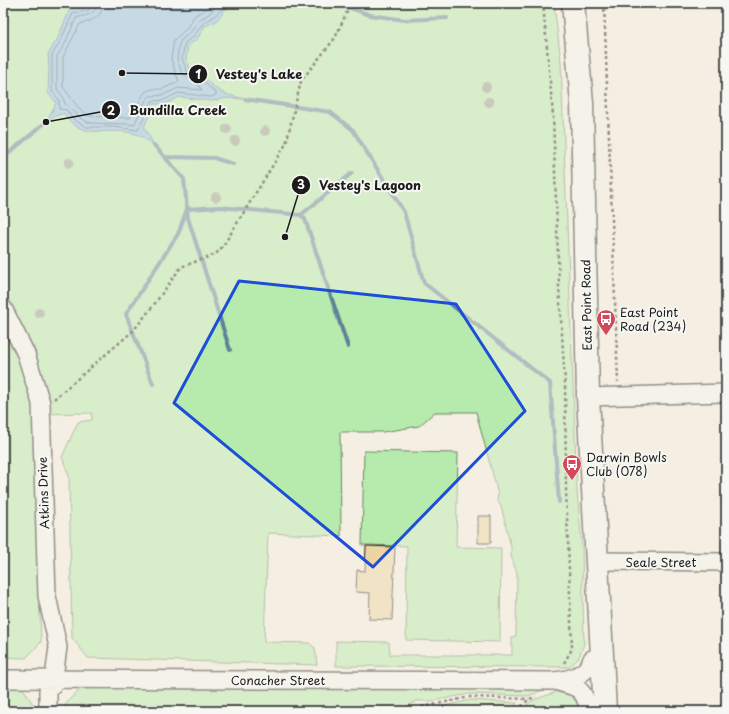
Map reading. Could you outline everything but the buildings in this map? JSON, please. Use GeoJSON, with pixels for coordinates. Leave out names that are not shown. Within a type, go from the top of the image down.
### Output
{"type":"FeatureCollection","features":[{"type":"Feature","properties":{"kind":"street","name":"East Point Road"},"geometry":{"type":"LineString","coordinates":[[573,3],[582,104],[588,397],[605,711]]}},
{"type":"Feature","properties":{"kind":"street","name":"Atkins Drive"},"geometry":{"type":"LineString","coordinates":[[3,308],[26,354],[41,410],[47,596],[58,647],[53,682],[48,690],[48,711]]}},
{"type":"Feature","properties":{"kind":"street"},"geometry":{"type":"LineString","coordinates":[[588,397],[726,393]]}},
{"type":"Feature","properties":{"kind":"street","name":"Seale Street"},"geometry":{"type":"LineString","coordinates":[[597,562],[726,562]]}},
{"type":"Feature","properties":{"kind":"street","name":"East Point Road"},"geometry":{"type":"LineString","coordinates":[[590,711],[592,659],[599,608]]}},
{"type":"Feature","properties":{"kind":"street","name":"Conacher Street"},"geometry":{"type":"LineString","coordinates":[[3,679],[53,682],[553,681],[580,674],[587,669],[592,659]]}},
{"type":"Feature","properties":{"kind":"street","name":"Conacher Street"},"geometry":{"type":"LineString","coordinates":[[553,681],[572,685],[580,690],[586,698],[590,711]]}},
{"type":"Feature","properties":{"kind":"street","name":"Atkins Drive"},"geometry":{"type":"LineString","coordinates":[[53,682],[58,689],[58,711]]}},
{"type":"Feature","properties":{"kind":"path"},"geometry":{"type":"LineString","coordinates":[[41,410],[133,331],[181,267],[216,254],[223,246],[286,144],[301,81],[335,38],[351,3]]}},
{"type":"Feature","properties":{"kind":"path"},"geometry":{"type":"LineString","coordinates":[[543,3],[553,116],[559,287],[565,383],[566,489],[572,649],[566,661],[555,670],[553,681]]}},
{"type":"Feature","properties":{"kind":"path"},"geometry":{"type":"LineString","coordinates":[[604,3],[618,396]]}},
{"type":"Feature","properties":{"kind":"path"},"geometry":{"type":"LineString","coordinates":[[417,711],[422,707],[470,697],[529,699]]}},
{"type":"Feature","properties":{"kind":"highlighted area"},"geometry":{"type":"Polygon","coordinates":[[[239,281],[456,304],[525,411],[373,567],[174,403],[239,281]]]}},
{"type":"Feature","properties":{"kind":"green space"},"geometry":{"type":"Polygon","coordinates":[[[3,3],[554,3],[561,62],[577,491],[582,546],[584,644],[578,659],[569,667],[336,666],[336,641],[389,642],[390,655],[512,655],[512,637],[516,636],[517,573],[511,556],[511,547],[501,506],[497,501],[498,494],[476,412],[435,412],[419,426],[383,432],[340,432],[341,536],[268,533],[264,642],[309,643],[315,648],[317,665],[88,658],[72,638],[69,476],[62,457],[78,422],[92,420],[92,413],[33,414],[41,642],[26,658],[3,657],[3,3]]]}},
{"type":"Feature","properties":{"kind":"green space"},"geometry":{"type":"Polygon","coordinates":[[[364,451],[458,453],[456,547],[501,548],[500,642],[406,640],[407,546],[362,545],[364,451]]]}},
{"type":"Feature","properties":{"kind":"green space"},"geometry":{"type":"Polygon","coordinates":[[[3,684],[21,685],[33,704],[30,711],[3,711],[3,684]]]}},
{"type":"Feature","properties":{"kind":"green space"},"geometry":{"type":"Polygon","coordinates":[[[363,684],[381,689],[403,685],[546,689],[528,696],[469,694],[432,701],[416,701],[400,711],[64,711],[69,700],[85,686],[363,684]]]}},
{"type":"Feature","properties":{"kind":"green space"},"geometry":{"type":"Polygon","coordinates":[[[556,692],[570,695],[583,711],[521,711],[531,701],[556,692]]]}},
{"type":"Feature","properties":{"kind":"green space"},"geometry":{"type":"Polygon","coordinates":[[[471,700],[517,703],[510,711],[422,711],[471,700]]]}},
{"type":"Feature","properties":{"kind":"water"},"geometry":{"type":"Polygon","coordinates":[[[90,3],[239,3],[227,8],[215,22],[205,26],[197,39],[188,46],[186,58],[190,69],[223,93],[245,99],[228,98],[212,101],[179,97],[165,104],[154,104],[144,127],[154,145],[140,136],[128,132],[88,131],[71,122],[64,113],[55,116],[46,122],[56,102],[48,93],[48,54],[57,40],[70,9],[85,8],[90,3]]]}},
{"type":"Feature","properties":{"kind":"waterway"},"geometry":{"type":"LineString","coordinates":[[339,4],[370,15],[405,20],[447,18]]}},
{"type":"Feature","properties":{"kind":"waterway"},"geometry":{"type":"LineString","coordinates":[[245,99],[330,112],[353,130],[404,212],[424,283],[550,383],[559,502]]}},
{"type":"Feature","properties":{"kind":"waterway"},"geometry":{"type":"LineString","coordinates":[[3,158],[46,122]]}},
{"type":"Feature","properties":{"kind":"waterway"},"geometry":{"type":"LineString","coordinates":[[154,145],[184,179],[188,218],[230,350]]}},
{"type":"Feature","properties":{"kind":"waterway"},"geometry":{"type":"LineString","coordinates":[[165,157],[214,158],[233,164]]}},
{"type":"Feature","properties":{"kind":"waterway"},"geometry":{"type":"LineString","coordinates":[[301,215],[352,173]]}},
{"type":"Feature","properties":{"kind":"waterway"},"geometry":{"type":"LineString","coordinates":[[153,384],[126,314],[178,234],[187,209],[220,207],[301,215],[305,219],[348,347]]}},
{"type":"Feature","properties":{"kind":"place","name":"Vestey's Lake"},"geometry":{"type":"Point","coordinates":[122,73]}},
{"type":"Feature","properties":{"kind":"place","name":"Bundilla Creek"},"geometry":{"type":"Point","coordinates":[46,122]}},
{"type":"Feature","properties":{"kind":"place","name":"Vestey's Lagoon"},"geometry":{"type":"Point","coordinates":[285,237]}},
{"type":"Feature","properties":{"kind":"place","name":"East Point Road (234)"},"geometry":{"type":"Point","coordinates":[606,336]}},
{"type":"Feature","properties":{"kind":"place","name":"Darwin Bowls Club (078)"},"geometry":{"type":"Point","coordinates":[572,481]}}]}
